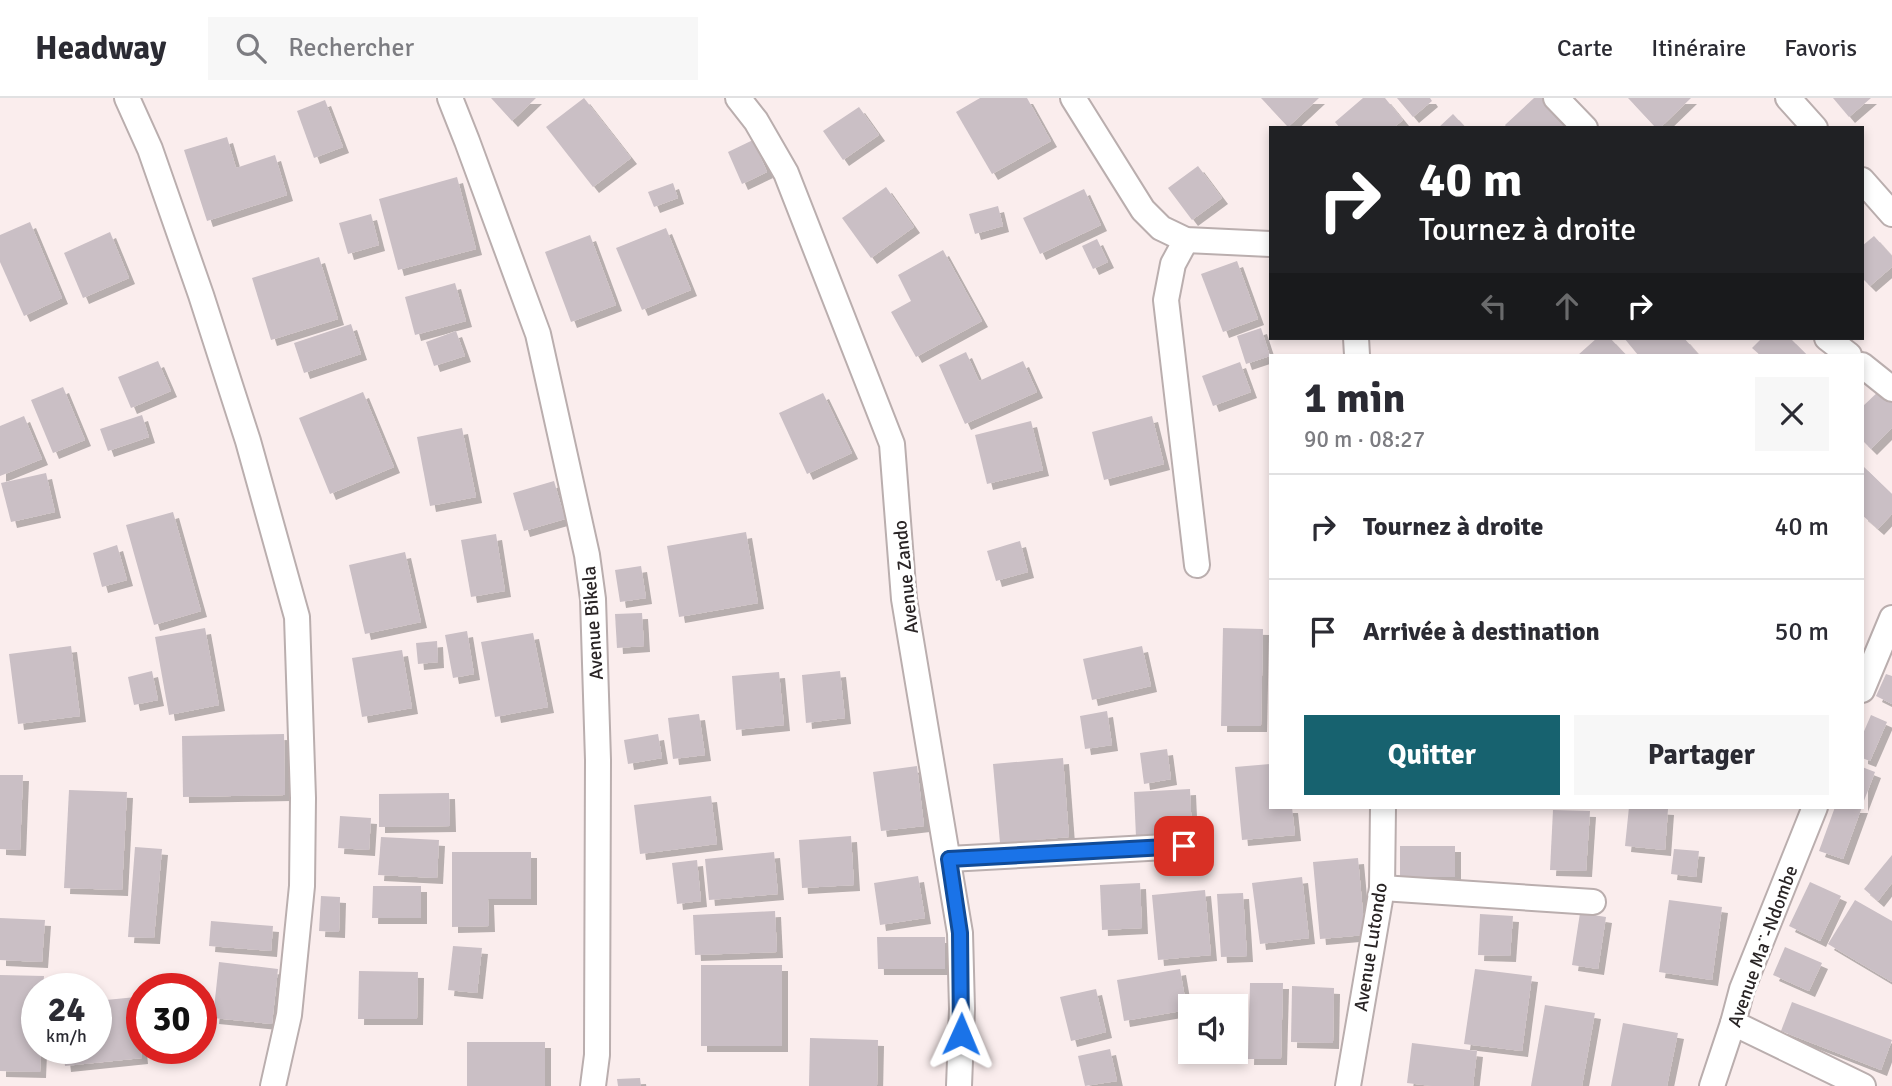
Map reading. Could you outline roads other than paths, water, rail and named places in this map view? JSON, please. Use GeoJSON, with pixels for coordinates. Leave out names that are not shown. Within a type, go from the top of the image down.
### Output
{"type":"FeatureCollection","features":[{"type":"Feature","properties":{"kind":"street"},"geometry":{"type":"LineString","coordinates":[[127,98],[150,149],[205,308],[248,441],[297,617],[303,798],[302,886],[289,1016],[273,1086]]}},
{"type":"Feature","properties":{"kind":"street","name":"Avenue Bikela"},"geometry":{"type":"LineString","coordinates":[[450,98],[538,334],[587,555],[593,599],[598,760],[597,1055],[593,1086]]}},
{"type":"Feature","properties":{"kind":"street","name":"Avenue Zando"},"geometry":{"type":"LineString","coordinates":[[738,98],[756,121],[786,173],[892,444],[904,599],[960,933],[962,1009],[959,1086]]}},
{"type":"Feature","properties":{"kind":"street"},"geometry":{"type":"LineString","coordinates":[[1073,98],[1143,210],[1161,228],[1186,240],[1269,244]]}},
{"type":"Feature","properties":{"kind":"street"},"geometry":{"type":"LineString","coordinates":[[1556,98],[1583,126]]}},
{"type":"Feature","properties":{"kind":"street"},"geometry":{"type":"LineString","coordinates":[[1788,98],[1813,126]]}},
{"type":"Feature","properties":{"kind":"street"},"geometry":{"type":"LineString","coordinates":[[1864,182],[1892,214]]}},
{"type":"Feature","properties":{"kind":"street"},"geometry":{"type":"LineString","coordinates":[[1186,240],[1173,264],[1166,300],[1197,565]]}},
{"type":"Feature","properties":{"kind":"street"},"geometry":{"type":"LineString","coordinates":[[1830,340],[1848,354]]}},
{"type":"Feature","properties":{"kind":"street"},"geometry":{"type":"LineString","coordinates":[[1864,367],[1892,389]]}},
{"type":"Feature","properties":{"kind":"street"},"geometry":{"type":"LineString","coordinates":[[1864,685],[1892,618]]}},
{"type":"Feature","properties":{"kind":"street","name":"Avenue Lutondo"},"geometry":{"type":"LineString","coordinates":[[1348,1086],[1382,888],[1383,809]]}},
{"type":"Feature","properties":{"kind":"street","name":"Avenue Ma¨-Ndombe"},"geometry":{"type":"LineString","coordinates":[[1712,1086],[1734,1023],[1742,989],[1814,809]]}},
{"type":"Feature","properties":{"kind":"street"},"geometry":{"type":"LineString","coordinates":[[949,859],[1184,846]]}},
{"type":"Feature","properties":{"kind":"street"},"geometry":{"type":"LineString","coordinates":[[1382,888],[1593,902]]}},
{"type":"Feature","properties":{"kind":"street"},"geometry":{"type":"LineString","coordinates":[[1734,1023],[1863,1086]]}}]}
